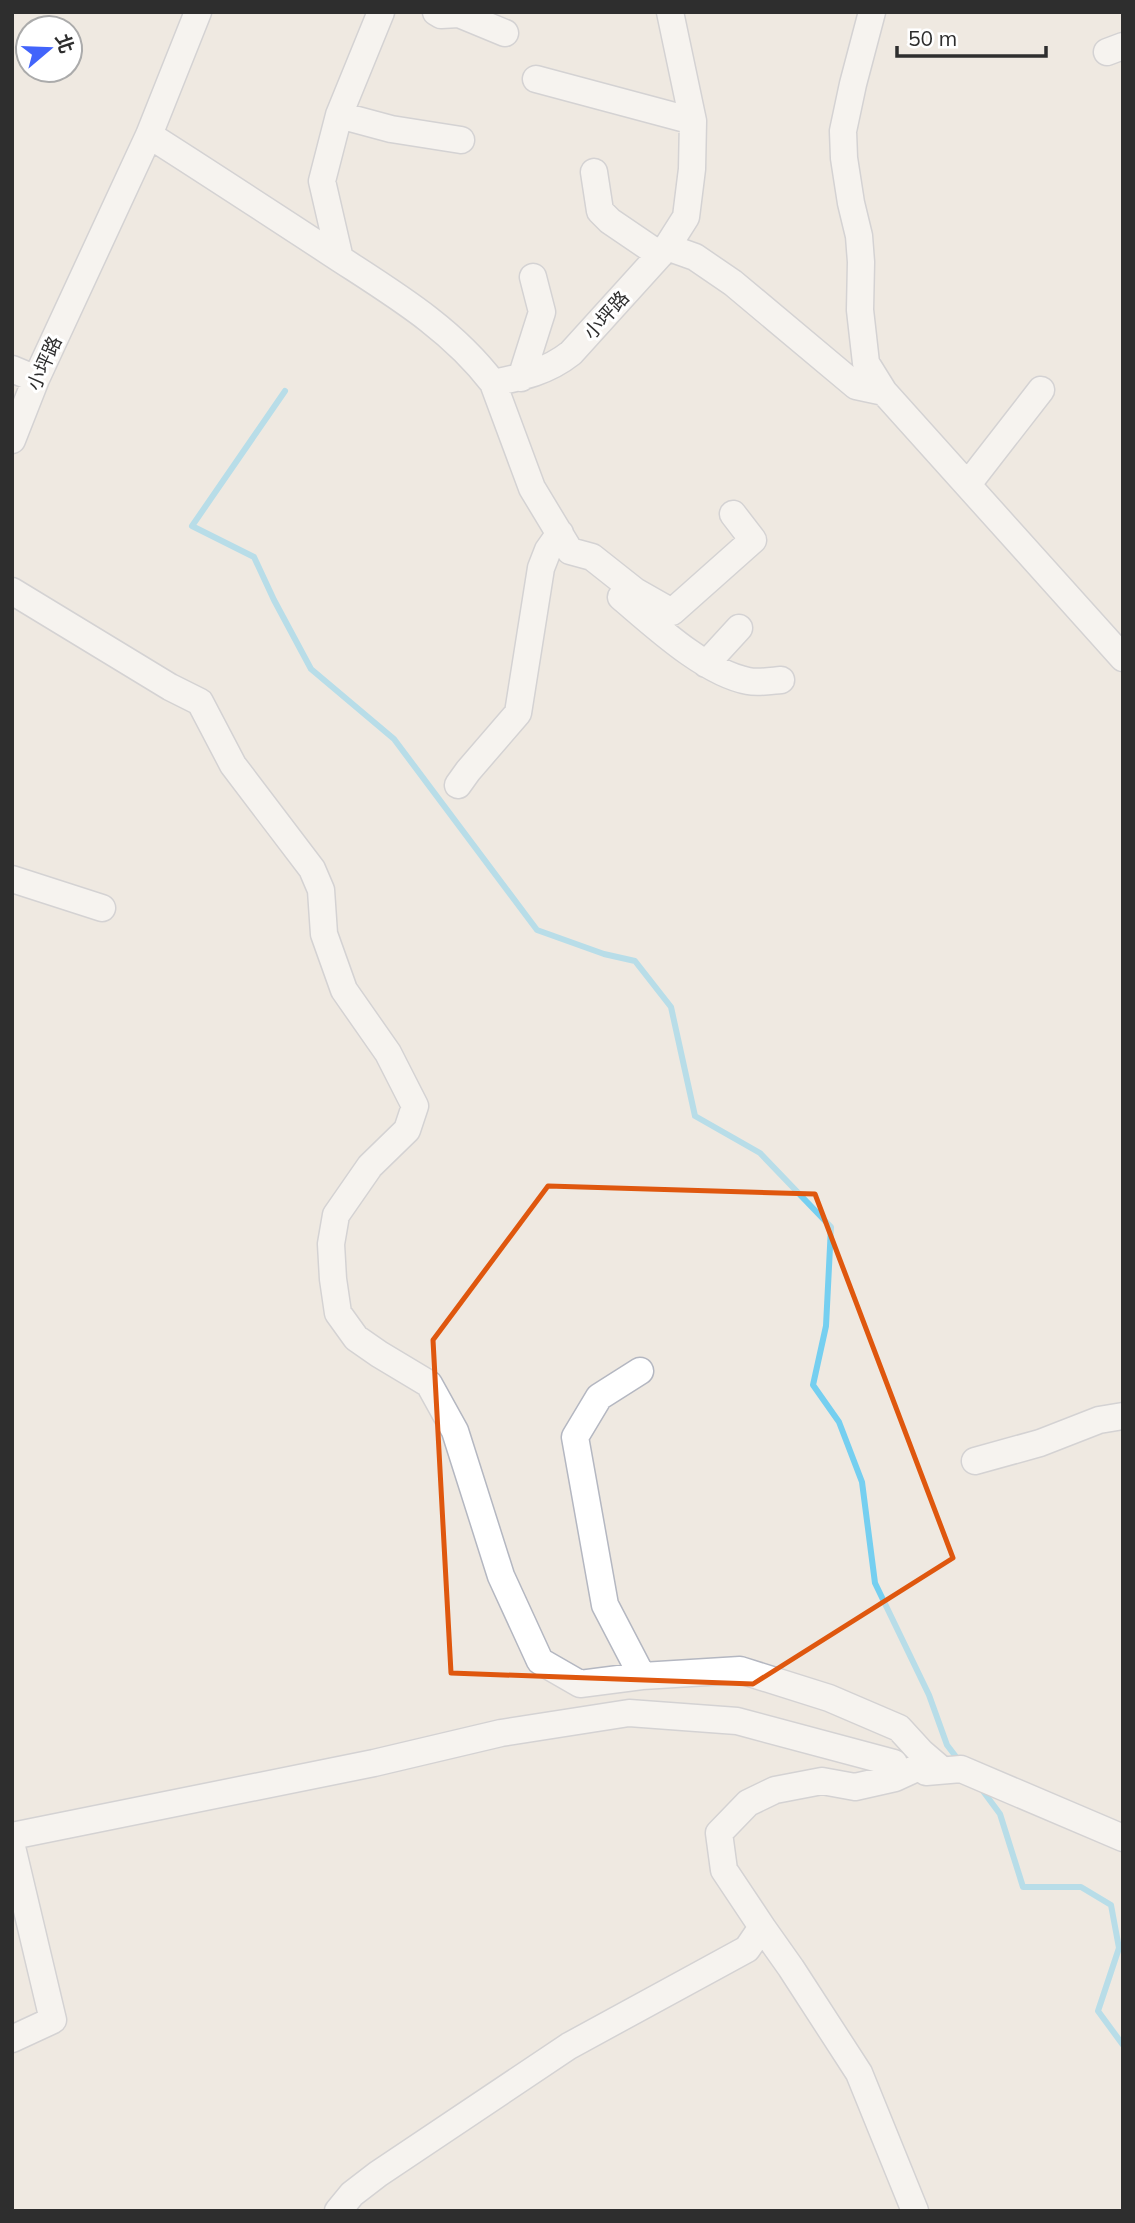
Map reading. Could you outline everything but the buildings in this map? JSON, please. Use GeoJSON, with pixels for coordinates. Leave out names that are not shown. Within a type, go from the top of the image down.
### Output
{"type":"FeatureCollection","features":[{"type":"Feature","properties":{"kind":"street","name":"小坪路"},"geometry":{"type":"LineString","coordinates":[[12,440],[24,374],[149,135],[198,12]]}},
{"type":"Feature","properties":{"kind":"street"},"geometry":{"type":"LineString","coordinates":[[340,259],[321,181],[339,115],[381,12]]}},
{"type":"Feature","properties":{"kind":"street"},"geometry":{"type":"LineString","coordinates":[[436,12],[441,15],[459,14],[505,33]]}},
{"type":"Feature","properties":{"kind":"street","name":"小坪路"},"geometry":{"type":"LineString","coordinates":[[493,383],[521,378],[555,365],[571,353],[664,251],[685,216],[692,169],[693,121],[670,12]]}},
{"type":"Feature","properties":{"kind":"street"},"geometry":{"type":"LineString","coordinates":[[872,12],[846,120],[844,158],[859,236],[860,310],[866,363],[884,392],[1123,658]]}},
{"type":"Feature","properties":{"kind":"street"},"geometry":{"type":"LineString","coordinates":[[536,79],[693,121]]}},
{"type":"Feature","properties":{"kind":"street"},"geometry":{"type":"LineString","coordinates":[[339,115],[391,129],[461,140]]}},
{"type":"Feature","properties":{"kind":"street"},"geometry":{"type":"LineString","coordinates":[[149,135],[403,299],[447,332],[493,383],[533,488],[565,542],[600,580],[706,664],[748,681],[781,680]]}},
{"type":"Feature","properties":{"kind":"street"},"geometry":{"type":"LineString","coordinates":[[594,172],[600,211],[610,221],[664,251],[695,257],[733,284],[856,386],[884,392]]}},
{"type":"Feature","properties":{"kind":"street"},"geometry":{"type":"LineString","coordinates":[[521,378],[542,312],[533,277]]}},
{"type":"Feature","properties":{"kind":"street"},"geometry":{"type":"LineString","coordinates":[[968,484],[1041,390]]}},
{"type":"Feature","properties":{"kind":"street"},"geometry":{"type":"LineString","coordinates":[[565,542],[592,557],[635,591],[672,612],[752,540],[733,514]]}},
{"type":"Feature","properties":{"kind":"street"},"geometry":{"type":"LineString","coordinates":[[458,785],[518,713],[541,568],[548,550],[565,542]]}},
{"type":"Feature","properties":{"kind":"street"},"geometry":{"type":"LineString","coordinates":[[12,591],[170,687],[200,702],[233,765],[312,869],[321,890],[324,934],[344,990],[388,1053],[415,1106],[407,1130],[370,1166],[336,1215],[331,1244],[338,1313],[356,1338],[429,1384],[455,1431],[501,1576],[540,1661],[580,1684],[642,1676],[740,1670],[817,1694],[899,1728],[920,1752],[943,1770]]}},
{"type":"Feature","properties":{"kind":"street"},"geometry":{"type":"LineString","coordinates":[[706,664],[739,628]]}},
{"type":"Feature","properties":{"kind":"street"},"geometry":{"type":"LineString","coordinates":[[12,879],[102,908]]}},
{"type":"Feature","properties":{"kind":"street"},"geometry":{"type":"LineString","coordinates":[[640,1371],[599,1397],[575,1437],[605,1605],[642,1676]]}},
{"type":"Feature","properties":{"kind":"street"},"geometry":{"type":"LineString","coordinates":[[975,1461],[1040,1443],[1099,1420],[1123,1416]]}},
{"type":"Feature","properties":{"kind":"street"},"geometry":{"type":"LineString","coordinates":[[12,1836],[374,1763],[501,1733],[629,1713],[737,1721],[894,1763]]}},
{"type":"Feature","properties":{"kind":"street"},"geometry":{"type":"LineString","coordinates":[[915,2211],[859,2073],[724,1870],[719,1833],[748,1803],[775,1790],[822,1781],[855,1787],[895,1778],[921,1766],[987,1780],[1123,1838]]}},
{"type":"Feature","properties":{"kind":"street"},"geometry":{"type":"LineString","coordinates":[[12,1847],[53,2020],[12,2039]]}},
{"type":"Feature","properties":{"kind":"street"},"geometry":{"type":"LineString","coordinates":[[338,2211],[352,2194],[378,2174],[569,2046],[747,1949],[762,1927]]}},
{"type":"Feature","properties":{"kind":"highlighted area"},"geometry":{"type":"Polygon","coordinates":[[[548,1186],[815,1194],[953,1558],[753,1684],[451,1673],[433,1340],[548,1186]]]}},
{"type":"Feature","properties":{"kind":"waterway"},"geometry":{"type":"LineString","coordinates":[[285,391],[192,526],[254,557],[311,669],[394,739],[537,930],[604,954],[635,961],[671,1007],[695,1116],[760,1153],[831,1227],[826,1326],[813,1385],[839,1422],[862,1482],[875,1583],[929,1695],[947,1745],[960,1762]]}},
{"type":"Feature","properties":{"kind":"waterway"},"geometry":{"type":"LineString","coordinates":[[980,1787],[1000,1814],[1023,1887],[1081,1887],[1111,1905],[1119,1948],[1098,2011],[1123,2045]]}}]}
